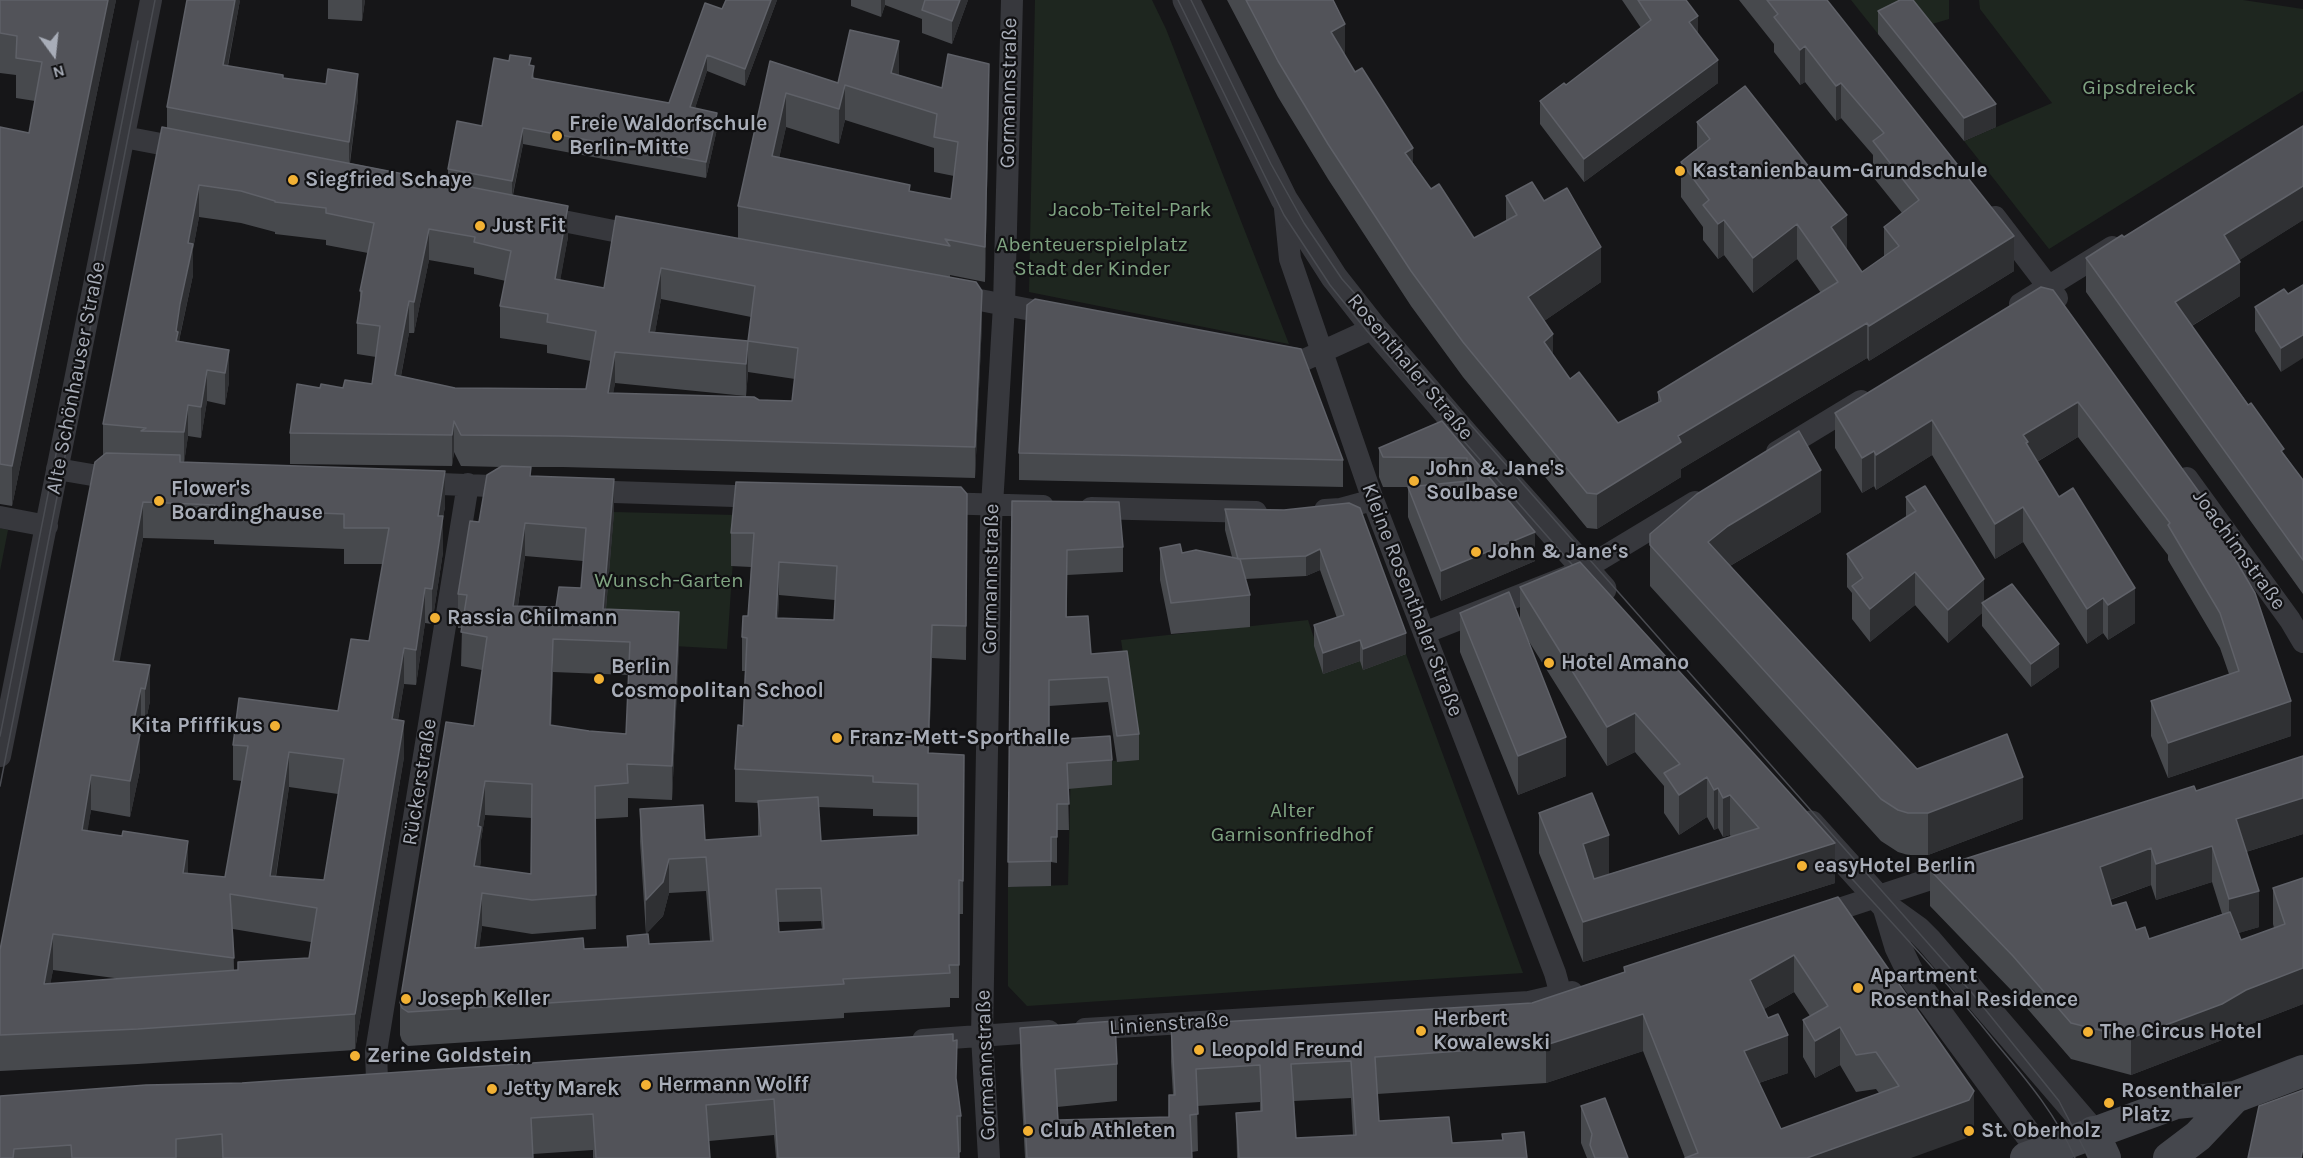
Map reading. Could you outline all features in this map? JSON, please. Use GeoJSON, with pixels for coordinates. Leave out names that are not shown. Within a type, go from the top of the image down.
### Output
{"type":"FeatureCollection","features":[{"type":"Feature","properties":{"kind":"main road"},"geometry":{"type":"LineString","coordinates":[[2040,1156],[2099,1145],[2176,1103],[2235,1097],[2303,1071]]}},
{"type":"Feature","properties":{"kind":"main road"},"geometry":{"type":"LineString","coordinates":[[2169,1158],[2198,1136],[2235,1097]]}},
{"type":"Feature","properties":{"kind":"street","name":"Alte Schönhauser Straße"},"geometry":{"type":"LineString","coordinates":[[0,756],[151,0]]}},
{"type":"Feature","properties":{"kind":"street","name":"Gormannstraße"},"geometry":{"type":"LineString","coordinates":[[989,1158],[982,1036],[992,504],[1004,305],[1012,0]]}},
{"type":"Feature","properties":{"kind":"street","name":"Rosenthaler Straße"},"geometry":{"type":"LineString","coordinates":[[1186,0],[1284,199],[1334,277],[1374,328],[1621,610]]}},
{"type":"Feature","properties":{"kind":"street"},"geometry":{"type":"LineString","coordinates":[[124,137],[205,153]]}},
{"type":"Feature","properties":{"kind":"street"},"geometry":{"type":"LineString","coordinates":[[1981,198],[2069,314]]}},
{"type":"Feature","properties":{"kind":"street","name":"Kleine Rosenthaler Straße"},"geometry":{"type":"LineString","coordinates":[[1284,199],[1290,259],[1373,500],[1561,995]]}},
{"type":"Feature","properties":{"kind":"street"},"geometry":{"type":"LineString","coordinates":[[522,213],[663,240]]}},
{"type":"Feature","properties":{"kind":"street"},"geometry":{"type":"LineString","coordinates":[[2004,314],[2129,236]]}},
{"type":"Feature","properties":{"kind":"street"},"geometry":{"type":"LineString","coordinates":[[930,291],[1081,319]]}},
{"type":"Feature","properties":{"kind":"street"},"geometry":{"type":"LineString","coordinates":[[1258,352],[1304,360],[1374,328]]}},
{"type":"Feature","properties":{"kind":"street"},"geometry":{"type":"LineString","coordinates":[[1759,463],[1882,388]]}},
{"type":"Feature","properties":{"kind":"street","name":"Joachimstraße"},"geometry":{"type":"LineString","coordinates":[[2173,458],[2290,620],[2303,642]]}},
{"type":"Feature","properties":{"kind":"street"},"geometry":{"type":"LineString","coordinates":[[57,469],[92,475],[149,476]]}},
{"type":"Feature","properties":{"kind":"street"},"geometry":{"type":"LineString","coordinates":[[390,482],[532,488]]}},
{"type":"Feature","properties":{"kind":"street","name":"Rückerstraße"},"geometry":{"type":"LineString","coordinates":[[376,1081],[376,1052],[468,484]]}},
{"type":"Feature","properties":{"kind":"street"},"geometry":{"type":"LineString","coordinates":[[566,490],[791,498]]}},
{"type":"Feature","properties":{"kind":"street"},"geometry":{"type":"LineString","coordinates":[[1424,633],[1584,569],[1708,494]]}},
{"type":"Feature","properties":{"kind":"street"},"geometry":{"type":"LineString","coordinates":[[1307,511],[1340,509],[1373,500]]}},
{"type":"Feature","properties":{"kind":"street"},"geometry":{"type":"LineString","coordinates":[[922,502],[1273,512]]}},
{"type":"Feature","properties":{"kind":"street"},"geometry":{"type":"LineString","coordinates":[[0,517],[47,525]]}},
{"type":"Feature","properties":{"kind":"street"},"geometry":{"type":"LineString","coordinates":[[1792,803],[1882,902],[1929,941],[2099,1145]]}},
{"type":"Feature","properties":{"kind":"street"},"geometry":{"type":"LineString","coordinates":[[1802,921],[1882,902],[1983,862]]}},
{"type":"Feature","properties":{"kind":"street"},"geometry":{"type":"LineString","coordinates":[[1882,902],[1898,947],[1913,978],[2040,1156]]}},
{"type":"Feature","properties":{"kind":"street","name":"Linienstraße"},"geometry":{"type":"LineString","coordinates":[[907,1041],[1529,1002],[1590,986]]}},
{"type":"Feature","properties":{"kind":"green space","name":"Jacob-Teitel-Park"},"geometry":{"type":"Polygon","coordinates":[[[1035,0],[1152,0],[1166,29],[1289,344],[1029,292],[1035,0]]]}},
{"type":"Feature","properties":{"kind":"green space"},"geometry":{"type":"Polygon","coordinates":[[[1851,0],[1949,0],[1949,19],[1878,34],[1851,0]]]}},
{"type":"Feature","properties":{"kind":"green space","name":"Gipsdreieck"},"geometry":{"type":"Polygon","coordinates":[[[1979,0],[2243,0],[2303,9],[2303,91],[2049,249],[1964,141],[2052,103],[1980,9],[1979,0]]]}},
{"type":"Feature","properties":{"kind":"green space","name":"Wunsch-Garten"},"geometry":{"type":"Polygon","coordinates":[[[614,512],[736,515],[727,649],[603,642],[614,512]]]}},
{"type":"Feature","properties":{"kind":"green space"},"geometry":{"type":"Polygon","coordinates":[[[0,528],[8,530],[0,571],[0,528]]]}},
{"type":"Feature","properties":{"kind":"green space","name":"Alter Garnisonfriedhof"},"geometry":{"type":"Polygon","coordinates":[[[1308,620],[1314,638],[1406,654],[1523,973],[1027,1006],[1008,986],[1008,887],[1068,885],[1071,764],[1139,759],[1121,640],[1308,620]]]}},
{"type":"Feature","properties":{"kind":"building"},"geometry":{"type":"Polygon","coordinates":[[[0,0],[108,0],[12,466],[0,464],[0,127],[29,133],[42,62],[16,58],[17,36],[0,33],[0,0]]]}},
{"type":"Feature","properties":{"kind":"building"},"geometry":{"type":"Polygon","coordinates":[[[187,0],[235,0],[223,65],[283,75],[283,78],[326,84],[328,69],[358,74],[349,142],[167,107],[187,0]]]}},
{"type":"Feature","properties":{"kind":"building"},"geometry":{"type":"Polygon","coordinates":[[[726,0],[771,0],[745,69],[707,55],[690,107],[717,113],[706,162],[523,128],[512,181],[448,169],[457,121],[482,126],[494,58],[509,61],[510,55],[531,58],[529,65],[534,66],[532,78],[669,103],[705,3],[722,9],[726,0]]]}},
{"type":"Feature","properties":{"kind":"building"},"geometry":{"type":"Polygon","coordinates":[[[925,0],[960,0],[952,21],[922,10],[925,0]]]}},
{"type":"Feature","properties":{"kind":"building"},"geometry":{"type":"Polygon","coordinates":[[[1246,0],[1333,0],[1345,24],[1331,32],[1355,72],[1362,68],[1413,148],[1405,153],[1431,189],[1439,184],[1474,238],[1517,215],[1506,196],[1532,182],[1544,201],[1567,188],[1601,247],[1528,297],[1553,334],[1544,342],[1570,379],[1579,372],[1618,423],[1661,401],[1658,392],[1838,282],[1797,224],[1753,258],[1724,220],[1718,224],[1703,205],[1709,200],[1681,162],[1710,139],[1697,122],[1745,86],[1847,215],[1831,227],[1862,272],[1899,246],[1884,227],[1919,200],[1873,141],[1884,133],[1841,83],[1836,86],[1805,46],[1800,50],[1774,17],[1778,14],[1767,0],[1827,0],[2014,236],[1869,326],[1867,323],[1678,436],[1681,442],[1597,494],[1587,493],[1463,342],[1411,271],[1328,144],[1278,61],[1246,0]]]}},
{"type":"Feature","properties":{"kind":"building"},"geometry":{"type":"Polygon","coordinates":[[[1638,0],[1686,0],[1698,16],[1689,22],[1718,60],[1584,159],[1540,101],[1564,83],[1566,85],[1651,20],[1638,0]]]}},
{"type":"Feature","properties":{"kind":"building"},"geometry":{"type":"Polygon","coordinates":[[[1900,0],[1913,0],[1996,104],[1964,118],[1878,11],[1900,0]]]}},
{"type":"Feature","properties":{"kind":"building"},"geometry":{"type":"Polygon","coordinates":[[[850,30],[899,41],[891,73],[942,88],[948,54],[989,64],[985,247],[945,239],[950,246],[738,206],[770,61],[838,83],[850,30]],[[845,85],[839,109],[786,93],[772,156],[910,185],[909,191],[951,199],[958,142],[934,137],[937,114],[845,85]]]}},
{"type":"Feature","properties":{"kind":"building"},"geometry":{"type":"Polygon","coordinates":[[[2303,126],[2303,186],[2224,235],[2240,262],[2175,302],[2248,405],[2251,403],[2284,449],[2281,451],[2303,480],[2303,560],[2086,258],[2122,235],[2124,237],[2303,126]]]}},
{"type":"Feature","properties":{"kind":"building"},"geometry":{"type":"Polygon","coordinates":[[[162,127],[568,206],[555,279],[604,288],[616,216],[976,282],[982,291],[975,447],[461,435],[454,421],[452,435],[290,433],[297,384],[320,388],[321,384],[343,388],[345,380],[372,384],[380,326],[357,323],[362,291],[360,291],[374,223],[326,213],[326,208],[275,202],[241,191],[199,185],[188,243],[193,244],[180,304],[176,341],[229,350],[225,373],[207,370],[201,407],[188,405],[184,432],[141,431],[146,428],[103,424],[162,127]],[[429,229],[414,302],[409,301],[395,375],[455,388],[586,389],[596,331],[547,322],[548,314],[500,306],[511,251],[474,242],[475,237],[429,229]],[[661,268],[649,332],[748,341],[755,286],[661,268]],[[748,341],[746,364],[615,352],[608,393],[754,397],[759,400],[792,401],[798,348],[748,341]]]}},
{"type":"Feature","properties":{"kind":"building"},"geometry":{"type":"Polygon","coordinates":[[[2303,285],[2303,335],[2281,348],[2255,307],[2284,289],[2288,294],[2303,285]]]}},
{"type":"Feature","properties":{"kind":"building"},"geometry":{"type":"Polygon","coordinates":[[[2041,287],[2053,290],[2204,499],[2201,501],[2255,593],[2291,701],[2168,743],[2151,701],[2239,671],[2220,613],[2168,525],[2170,523],[2078,402],[2023,435],[2059,497],[2073,488],[2135,588],[2108,605],[2103,598],[2087,609],[2023,507],[1995,524],[1932,420],[1876,455],[1874,451],[1862,458],[1835,413],[2041,287]]]}},
{"type":"Feature","properties":{"kind":"building"},"geometry":{"type":"Polygon","coordinates":[[[1035,299],[1301,349],[1343,460],[1019,453],[1027,305],[1035,299]]]}},
{"type":"Feature","properties":{"kind":"building"},"geometry":{"type":"Polygon","coordinates":[[[1442,421],[1535,532],[1441,571],[1408,487],[1468,481],[1467,458],[1383,457],[1379,448],[1442,421]]]}},
{"type":"Feature","properties":{"kind":"building"},"geometry":{"type":"Polygon","coordinates":[[[1799,431],[1821,470],[1728,526],[1708,542],[1917,769],[2007,734],[2023,777],[1928,813],[1908,813],[1898,810],[1881,799],[1650,545],[1650,534],[1697,494],[1799,431]]]}},
{"type":"Feature","properties":{"kind":"building"},"geometry":{"type":"Polygon","coordinates":[[[106,453],[180,455],[180,462],[445,471],[438,516],[443,516],[432,589],[425,588],[416,650],[404,648],[392,719],[404,721],[355,1014],[138,1029],[0,1035],[0,950],[95,462],[106,453]],[[143,502],[113,661],[150,665],[145,689],[141,688],[131,733],[140,734],[130,781],[91,775],[82,830],[122,836],[123,831],[188,841],[183,873],[225,877],[248,746],[233,745],[239,698],[338,711],[351,639],[369,641],[389,528],[344,528],[344,514],[214,509],[215,505],[143,502]],[[289,752],[270,876],[324,880],[344,759],[289,752]],[[230,894],[234,958],[53,934],[44,984],[238,970],[238,962],[309,958],[317,908],[230,894]]]}},
{"type":"Feature","properties":{"kind":"building"},"geometry":{"type":"Polygon","coordinates":[[[502,466],[531,467],[530,476],[614,479],[603,609],[679,612],[672,766],[627,764],[628,783],[595,786],[596,895],[532,900],[482,893],[475,948],[583,938],[584,949],[628,947],[627,936],[648,934],[649,944],[713,941],[706,857],[669,859],[663,882],[646,900],[640,809],[703,805],[705,840],[761,836],[758,801],[818,797],[821,841],[918,835],[918,784],[873,782],[873,776],[735,769],[738,725],[743,726],[747,638],[742,637],[743,616],[748,616],[754,533],[731,533],[736,482],[961,487],[967,494],[966,626],[932,625],[928,753],[964,755],[963,881],[959,880],[959,965],[949,965],[950,973],[843,979],[844,984],[408,1012],[402,1008],[400,1002],[446,722],[474,726],[487,637],[461,632],[467,595],[458,594],[470,521],[479,522],[487,475],[502,466]],[[525,523],[513,606],[556,607],[559,587],[581,588],[586,528],[525,523]],[[779,562],[776,618],[834,620],[837,566],[779,562]],[[553,639],[550,725],[626,734],[630,642],[553,639]],[[485,781],[478,826],[481,827],[474,866],[531,874],[532,784],[485,781]],[[821,888],[776,889],[779,932],[824,929],[821,888]]]}},
{"type":"Feature","properties":{"kind":"building"},"geometry":{"type":"Polygon","coordinates":[[[1925,486],[1984,579],[1948,610],[1915,572],[1870,609],[1852,586],[1863,578],[1847,554],[1916,511],[1906,497],[1925,486]]]}},
{"type":"Feature","properties":{"kind":"building"},"geometry":{"type":"Polygon","coordinates":[[[1012,501],[1119,502],[1123,547],[1067,550],[1066,617],[1088,616],[1091,654],[1127,651],[1139,734],[1117,736],[1108,677],[1049,680],[1049,740],[1110,736],[1112,760],[1067,763],[1069,804],[1057,804],[1057,837],[1051,837],[1051,861],[1008,862],[1012,501]]]}},
{"type":"Feature","properties":{"kind":"building"},"geometry":{"type":"Polygon","coordinates":[[[1349,503],[1360,508],[1406,633],[1363,649],[1360,640],[1323,653],[1314,625],[1344,615],[1320,549],[1306,556],[1238,559],[1225,509],[1284,510],[1349,503]]]}},
{"type":"Feature","properties":{"kind":"building"},"geometry":{"type":"Polygon","coordinates":[[[1180,544],[1182,553],[1196,550],[1240,559],[1250,595],[1171,603],[1160,548],[1180,544]]]}},
{"type":"Feature","properties":{"kind":"building"},"geometry":{"type":"Polygon","coordinates":[[[1580,562],[1835,843],[1583,922],[1539,813],[1592,793],[1609,835],[1583,844],[1594,879],[1759,828],[1730,795],[1723,798],[1718,788],[1714,790],[1707,777],[1679,795],[1664,773],[1680,764],[1635,713],[1607,727],[1520,587],[1580,562]]]}},
{"type":"Feature","properties":{"kind":"building"},"geometry":{"type":"Polygon","coordinates":[[[2012,584],[2059,644],[2031,664],[1982,603],[2012,584]]]}},
{"type":"Feature","properties":{"kind":"building"},"geometry":{"type":"Polygon","coordinates":[[[1509,592],[1566,737],[1518,756],[1460,613],[1509,592]]]}},
{"type":"Feature","properties":{"kind":"building"},"geometry":{"type":"Polygon","coordinates":[[[2303,756],[2303,798],[2236,819],[2259,891],[2229,899],[2212,846],[2156,864],[2151,848],[2100,867],[2112,906],[2126,902],[2136,930],[2145,927],[2149,939],[2230,912],[2241,940],[2285,924],[2273,888],[2303,878],[2303,968],[2246,990],[2222,1004],[2131,1038],[2071,1023],[2013,956],[1930,870],[2194,786],[2196,791],[2303,756]]]}},
{"type":"Feature","properties":{"kind":"building"},"geometry":{"type":"Polygon","coordinates":[[[1838,897],[1974,1091],[1969,1100],[1807,1158],[1685,1158],[1698,1153],[1643,1014],[1546,1045],[1375,1057],[1379,1121],[1449,1117],[1452,1143],[1503,1140],[1502,1134],[1524,1132],[1527,1158],[1239,1158],[1236,1113],[1262,1111],[1260,1065],[1196,1069],[1198,1114],[1190,1115],[1192,1158],[1027,1158],[1020,1028],[1115,1021],[1117,1064],[1055,1069],[1058,1120],[1169,1117],[1169,1095],[1175,1095],[1171,1025],[1532,1003],[1625,972],[1624,967],[1838,897]],[[1794,955],[1750,980],[1768,1018],[1778,1014],[1788,1035],[1744,1051],[1781,1129],[1899,1086],[1876,1052],[1856,1055],[1840,1027],[1815,1041],[1803,1020],[1828,1006],[1794,955]],[[1351,1061],[1291,1064],[1296,1138],[1356,1135],[1351,1061]]]}},
{"type":"Feature","properties":{"kind":"building"},"geometry":{"type":"Polygon","coordinates":[[[953,1034],[953,1041],[957,1040],[956,1078],[961,1116],[957,1116],[959,1158],[778,1158],[774,1099],[706,1105],[710,1158],[596,1158],[593,1114],[531,1118],[533,1158],[223,1158],[222,1134],[176,1139],[176,1158],[72,1158],[71,1145],[14,1149],[13,1158],[0,1158],[0,1096],[146,1085],[242,1083],[953,1034]]]}},
{"type":"Feature","properties":{"kind":"building"},"geometry":{"type":"Polygon","coordinates":[[[2303,1090],[2301,1158],[2248,1158],[2259,1106],[2303,1090]]]}},
{"type":"Feature","properties":{"kind":"building"},"geometry":{"type":"Polygon","coordinates":[[[1605,1098],[1628,1158],[1595,1158],[1590,1145],[1592,1134],[1581,1106],[1605,1098]]]}},
{"type":"Feature","properties":{"kind":"tram line"},"geometry":{"type":"LineString","coordinates":[[0,786],[155,0]]}},
{"type":"Feature","properties":{"kind":"tram line"},"geometry":{"type":"LineString","coordinates":[[1178,0],[1284,215],[1330,285],[1367,331],[1584,578]]}},
{"type":"Feature","properties":{"kind":"tram line"},"geometry":{"type":"LineString","coordinates":[[1191,0],[1271,164],[1304,223],[1342,279],[1972,993],[2059,1101],[2089,1158]]}},
{"type":"Feature","properties":{"kind":"tram line"},"geometry":{"type":"LineString","coordinates":[[0,736],[138,41]]}},
{"type":"Feature","properties":{"kind":"tram line"},"geometry":{"type":"LineString","coordinates":[[1823,847],[1932,967],[2017,1069],[2059,1126],[2075,1158]]}},
{"type":"Feature","properties":{"kind":"place","name":"Freie Waldorfschule Berlin-Mitte"},"geometry":{"type":"Point","coordinates":[557,136]}},
{"type":"Feature","properties":{"kind":"place","name":"Kastanienbaum-Grundschule"},"geometry":{"type":"Point","coordinates":[1680,171]}},
{"type":"Feature","properties":{"kind":"place","name":"Siegfried Schaye"},"geometry":{"type":"Point","coordinates":[293,180]}},
{"type":"Feature","properties":{"kind":"place","name":"Just Fit"},"geometry":{"type":"Point","coordinates":[480,226]}},
{"type":"Feature","properties":{"kind":"place","name":"John & Jane's Soulbase"},"geometry":{"type":"Point","coordinates":[1414,481]}},
{"type":"Feature","properties":{"kind":"place","name":"Flower's Boardinghause"},"geometry":{"type":"Point","coordinates":[159,501]}},
{"type":"Feature","properties":{"kind":"place","name":"John & Jane‘s"},"geometry":{"type":"Point","coordinates":[1476,552]}},
{"type":"Feature","properties":{"kind":"place","name":"Rassia Chilmann"},"geometry":{"type":"Point","coordinates":[435,618]}},
{"type":"Feature","properties":{"kind":"place","name":"Hotel Amano"},"geometry":{"type":"Point","coordinates":[1549,663]}},
{"type":"Feature","properties":{"kind":"place","name":"Berlin Cosmopolitan School"},"geometry":{"type":"Point","coordinates":[599,679]}},
{"type":"Feature","properties":{"kind":"place","name":"Kita Pfiffikus"},"geometry":{"type":"Point","coordinates":[275,726]}},
{"type":"Feature","properties":{"kind":"place","name":"Franz-Mett-Sporthalle"},"geometry":{"type":"Point","coordinates":[837,738]}},
{"type":"Feature","properties":{"kind":"place","name":"easyHotel Berlin"},"geometry":{"type":"Point","coordinates":[1802,866]}},
{"type":"Feature","properties":{"kind":"place","name":"Apartment Rosenthal Residence"},"geometry":{"type":"Point","coordinates":[1858,988]}},
{"type":"Feature","properties":{"kind":"place","name":"Joseph Keller"},"geometry":{"type":"Point","coordinates":[406,999]}},
{"type":"Feature","properties":{"kind":"place","name":"Herbert Kowalewski"},"geometry":{"type":"Point","coordinates":[1421,1031]}},
{"type":"Feature","properties":{"kind":"place","name":"The Circus Hotel"},"geometry":{"type":"Point","coordinates":[2088,1032]}},
{"type":"Feature","properties":{"kind":"place","name":"Leopold Freund"},"geometry":{"type":"Point","coordinates":[1199,1050]}},
{"type":"Feature","properties":{"kind":"place","name":"Zerine Goldstein"},"geometry":{"type":"Point","coordinates":[355,1056]}},
{"type":"Feature","properties":{"kind":"place","name":"Hermann Wolff"},"geometry":{"type":"Point","coordinates":[646,1085]}},
{"type":"Feature","properties":{"kind":"place","name":"Jetty Marek"},"geometry":{"type":"Point","coordinates":[492,1089]}},
{"type":"Feature","properties":{"kind":"place","name":"Rosenthaler Platz"},"geometry":{"type":"Point","coordinates":[2109,1103]}},
{"type":"Feature","properties":{"kind":"place","name":"Club Athleten"},"geometry":{"type":"Point","coordinates":[1028,1131]}},
{"type":"Feature","properties":{"kind":"place","name":"St. Oberholz"},"geometry":{"type":"Point","coordinates":[1969,1131]}},
{"type":"Feature","properties":{"kind":"park label","name":"Abenteuerspielplatz Stadt der Kinder"},"geometry":{"type":"Point","coordinates":[1092,257]}}]}
